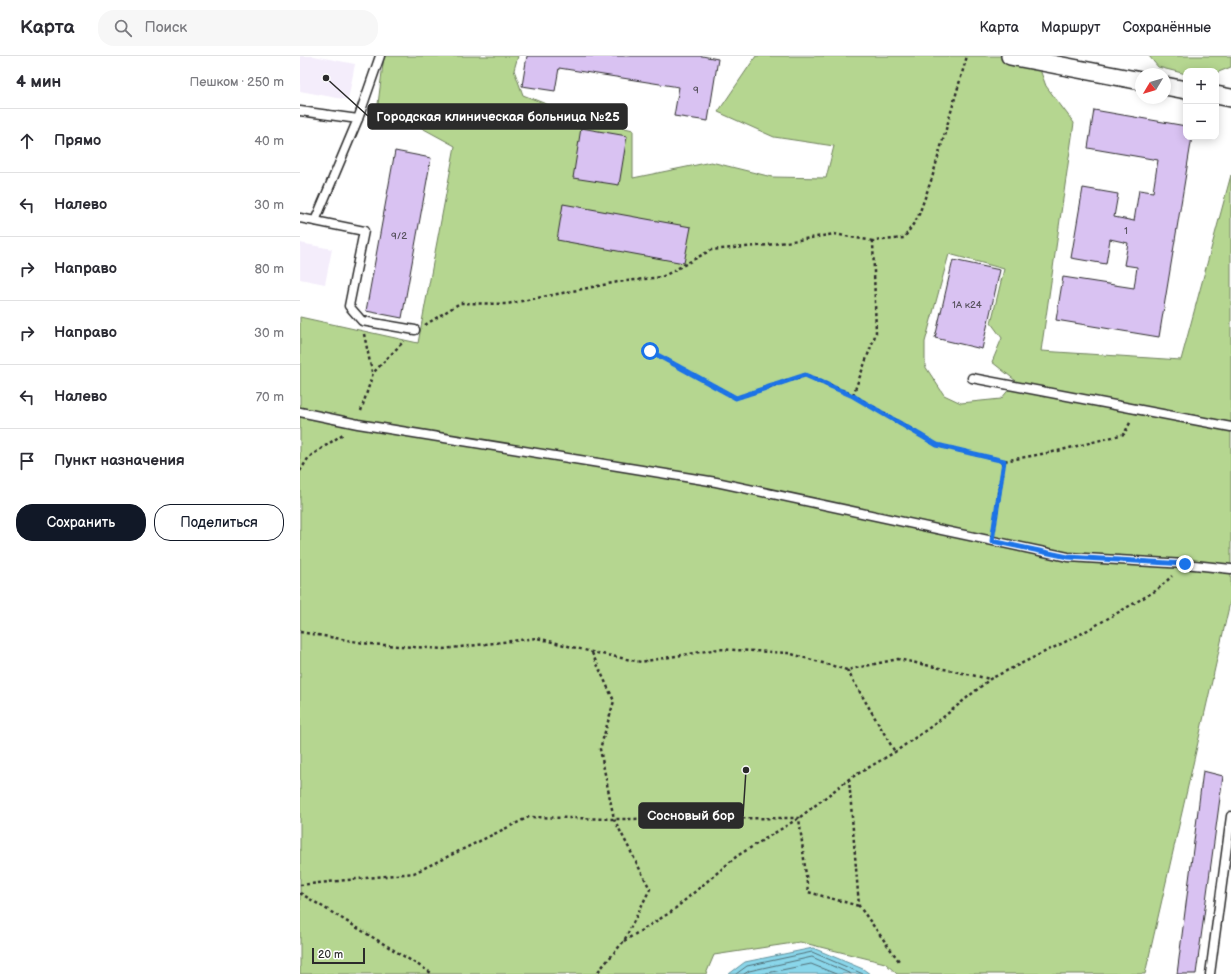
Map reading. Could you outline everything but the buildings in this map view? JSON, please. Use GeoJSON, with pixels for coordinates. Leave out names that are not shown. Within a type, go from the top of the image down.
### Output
{"type":"FeatureCollection","features":[{"type":"Feature","properties":{"kind":"street"},"geometry":{"type":"LineString","coordinates":[[1010,56],[1135,80]]}},
{"type":"Feature","properties":{"kind":"street"},"geometry":{"type":"LineString","coordinates":[[1171,87],[1183,89]]}},
{"type":"Feature","properties":{"kind":"street"},"geometry":{"type":"LineString","coordinates":[[1219,96],[1231,98]]}},
{"type":"Feature","properties":{"kind":"lane"},"geometry":{"type":"LineString","coordinates":[[314,221],[358,119],[380,56]]}},
{"type":"Feature","properties":{"kind":"lane"},"geometry":{"type":"LineString","coordinates":[[300,111],[358,119]]}},
{"type":"Feature","properties":{"kind":"lane"},"geometry":{"type":"LineString","coordinates":[[300,218],[364,231],[349,306],[362,321],[415,330]]}},
{"type":"Feature","properties":{"kind":"lane"},"geometry":{"type":"LineString","coordinates":[[972,378],[1231,427]]}},
{"type":"Feature","properties":{"kind":"lane"},"geometry":{"type":"LineString","coordinates":[[300,412],[358,424],[716,482],[1068,557],[1185,564],[1231,569]]}},
{"type":"Feature","properties":{"kind":"lane"},"geometry":{"type":"LineString","coordinates":[[1210,974],[1231,816]]}},
{"type":"Feature","properties":{"kind":"path"},"geometry":{"type":"LineString","coordinates":[[372,372],[415,330],[460,303],[507,304],[618,282],[662,278],[711,250],[768,245],[834,234],[873,241],[904,238],[918,217],[932,178],[967,56]]}},
{"type":"Feature","properties":{"kind":"path"},"geometry":{"type":"LineString","coordinates":[[853,396],[876,333],[873,241]]}},
{"type":"Feature","properties":{"kind":"path"},"geometry":{"type":"LineString","coordinates":[[300,471],[310,457],[358,424],[372,372],[362,321]]}},
{"type":"Feature","properties":{"kind":"path"},"geometry":{"type":"LineString","coordinates":[[650,351],[736,398],[805,375],[853,396],[937,445],[1004,461],[1058,451],[1124,434],[1137,410]]}},
{"type":"Feature","properties":{"kind":"path"},"geometry":{"type":"LineString","coordinates":[[992,541],[1004,461]]}},
{"type":"Feature","properties":{"kind":"path"},"geometry":{"type":"LineString","coordinates":[[624,942],[671,912],[737,856],[799,818],[849,779],[895,752],[936,723],[990,679],[1079,635],[1157,590],[1185,564]]}},
{"type":"Feature","properties":{"kind":"path"},"geometry":{"type":"LineString","coordinates":[[300,632],[370,644],[443,649],[537,638],[592,652],[641,662],[718,649],[788,653],[847,670],[898,659],[990,679]]}},
{"type":"Feature","properties":{"kind":"path"},"geometry":{"type":"LineString","coordinates":[[592,652],[614,701],[600,749],[614,819],[650,889],[624,942],[596,974]]}},
{"type":"Feature","properties":{"kind":"path"},"geometry":{"type":"LineString","coordinates":[[847,670],[895,752]]}},
{"type":"Feature","properties":{"kind":"path"},"geometry":{"type":"LineString","coordinates":[[849,779],[859,906],[899,961]]}},
{"type":"Feature","properties":{"kind":"path"},"geometry":{"type":"LineString","coordinates":[[300,885],[414,873],[529,817],[614,819],[799,818]]}},
{"type":"Feature","properties":{"kind":"path"},"geometry":{"type":"LineString","coordinates":[[799,818],[808,892],[859,906]]}},
{"type":"Feature","properties":{"kind":"path"},"geometry":{"type":"LineString","coordinates":[[300,893],[432,974]]}},
{"type":"Feature","properties":{"kind":"shaded area"},"geometry":{"type":"Polygon","coordinates":[[[300,56],[314,56],[355,64],[348,100],[300,91],[300,56]]]}},
{"type":"Feature","properties":{"kind":"shaded area"},"geometry":{"type":"Polygon","coordinates":[[[300,243],[332,249],[325,284],[300,279],[300,243]]]}},
{"type":"Feature","properties":{"kind":"green space"},"geometry":{"type":"Polygon","coordinates":[[[384,56],[518,56],[514,70],[523,95],[577,116],[633,130],[633,178],[711,162],[772,177],[826,178],[834,146],[774,137],[718,112],[756,56],[1035,56],[1046,86],[1074,123],[1041,351],[1181,360],[1231,175],[1231,598],[1145,974],[897,974],[885,963],[800,942],[714,955],[706,974],[300,974],[300,317],[418,343],[455,146],[378,104],[384,56]],[[949,254],[925,342],[925,366],[944,395],[961,403],[1001,399],[1016,381],[992,362],[1002,338],[991,323],[1004,269],[949,254]]]}},
{"type":"Feature","properties":{"kind":"green space"},"geometry":{"type":"Polygon","coordinates":[[[1149,56],[1231,56],[1231,67],[1219,72],[1219,68],[1183,68],[1183,73],[1171,70],[1171,68],[1158,67],[1149,56]]]}},
{"type":"Feature","properties":{"kind":"water"},"geometry":{"type":"Polygon","coordinates":[[[813,948],[863,969],[870,974],[729,974],[745,962],[813,948]]]}},
{"type":"Feature","properties":{"kind":"place","name":"Городская клиническая больница №25"},"geometry":{"type":"Point","coordinates":[326,78]}},
{"type":"Feature","properties":{"kind":"place","name":"Сосновый бор"},"geometry":{"type":"Point","coordinates":[746,770]}},
{"type":"Feature","properties":{"kind":"route"},"geometry":{"type":"LineString","coordinates":[[650,351],[736,398],[805,375],[853,396],[937,445],[1004,461],[992,541],[1068,557],[1185,564]]}}]}
